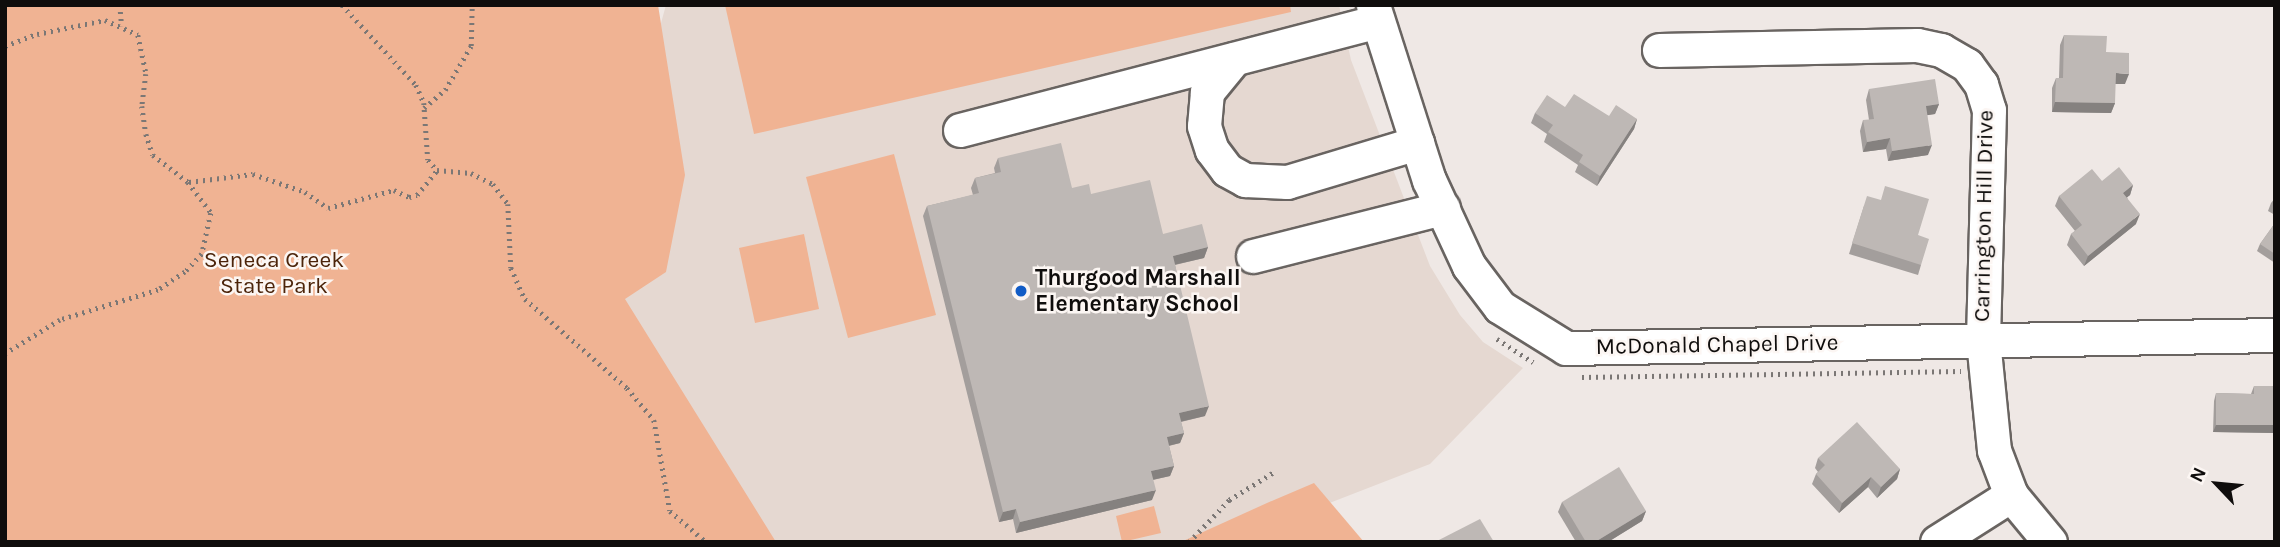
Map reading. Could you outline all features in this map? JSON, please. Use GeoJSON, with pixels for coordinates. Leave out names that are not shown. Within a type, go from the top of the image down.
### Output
{"type":"FeatureCollection","features":[{"type":"Feature","properties":{"kind":"street"},"geometry":{"type":"LineString","coordinates":[[960,130],[1234,59],[1374,14]]}},
{"type":"Feature","properties":{"kind":"street","name":"McDonald Chapel Drive"},"geometry":{"type":"LineString","coordinates":[[1374,14],[1417,144],[1469,266],[1500,307],[1566,348],[2275,335]]}},
{"type":"Feature","properties":{"kind":"street","name":"Carrington Hill Drive"},"geometry":{"type":"LineString","coordinates":[[1659,50],[1917,45],[1941,50],[1967,65],[1981,84],[1989,110],[1983,340],[1994,450],[2011,495],[2050,542]]}},
{"type":"Feature","properties":{"kind":"street"},"geometry":{"type":"LineString","coordinates":[[1234,59],[1207,92],[1204,126],[1212,150],[1227,170],[1245,180],[1287,183],[1417,144]]}},
{"type":"Feature","properties":{"kind":"street"},"geometry":{"type":"LineString","coordinates":[[1253,256],[1443,208]]}},
{"type":"Feature","properties":{"kind":"street"},"geometry":{"type":"LineString","coordinates":[[1937,542],[2011,495]]}},
{"type":"Feature","properties":{"kind":"path"},"geometry":{"type":"LineString","coordinates":[[120,5],[122,26]]}},
{"type":"Feature","properties":{"kind":"path"},"geometry":{"type":"LineString","coordinates":[[342,5],[399,63],[416,85],[424,108],[428,160],[437,170],[471,173],[493,184],[508,204],[511,268],[525,299],[627,387],[654,421],[670,511],[706,542]]}},
{"type":"Feature","properties":{"kind":"path"},"geometry":{"type":"LineString","coordinates":[[424,108],[445,90],[471,46],[472,5]]}},
{"type":"Feature","properties":{"kind":"path"},"geometry":{"type":"LineString","coordinates":[[5,46],[37,34],[105,20],[138,35],[143,48],[142,106],[153,155],[188,182],[211,213],[202,254],[185,272],[158,290],[60,320],[5,354]]}},
{"type":"Feature","properties":{"kind":"path"},"geometry":{"type":"LineString","coordinates":[[188,182],[253,174],[304,192],[328,208],[394,190],[409,197],[417,195],[437,170]]}},
{"type":"Feature","properties":{"kind":"path"},"geometry":{"type":"LineString","coordinates":[[1189,542],[1229,500],[1274,471]]}},
{"type":"Feature","properties":{"kind":"shaded area","name":"Thurgood Marshall Elementary School"},"geometry":{"type":"Polygon","coordinates":[[[666,5],[1339,5],[1351,60],[1430,266],[1460,315],[1483,342],[1523,368],[1430,464],[1229,542],[764,542],[541,208],[629,139],[666,5]]]}},
{"type":"Feature","properties":{"kind":"green space","name":"Seneca Creek State Park"},"geometry":{"type":"Polygon","coordinates":[[[5,5],[658,5],[685,175],[666,272],[625,299],[776,542],[5,542],[5,5]]]}},
{"type":"Feature","properties":{"kind":"green space"},"geometry":{"type":"Polygon","coordinates":[[[725,5],[1290,5],[1291,12],[754,134],[725,5]]]}},
{"type":"Feature","properties":{"kind":"green space"},"geometry":{"type":"Polygon","coordinates":[[[894,154],[936,315],[848,338],[806,177],[894,154]]]}},
{"type":"Feature","properties":{"kind":"green space"},"geometry":{"type":"Polygon","coordinates":[[[804,234],[819,309],[755,323],[739,248],[804,234]]]}},
{"type":"Feature","properties":{"kind":"green space"},"geometry":{"type":"Polygon","coordinates":[[[1314,483],[1364,542],[1181,542],[1267,503],[1314,483]]]}},
{"type":"Feature","properties":{"kind":"green space"},"geometry":{"type":"Polygon","coordinates":[[[1154,506],[1161,533],[1122,542],[1116,516],[1154,506]]]}},
{"type":"Feature","properties":{"kind":"building"},"geometry":{"type":"Polygon","coordinates":[[[2064,35],[2107,36],[2106,52],[2129,53],[2129,74],[2116,73],[2115,103],[2055,102],[2056,78],[2063,78],[2064,35]]]}},
{"type":"Feature","properties":{"kind":"building"},"geometry":{"type":"Polygon","coordinates":[[[1935,79],[1939,104],[1926,106],[1932,145],[1892,151],[1890,138],[1867,142],[1863,120],[1874,119],[1869,89],[1935,79]]]}},
{"type":"Feature","properties":{"kind":"building"},"geometry":{"type":"Polygon","coordinates":[[[1574,94],[1609,116],[1616,105],[1637,119],[1600,176],[1579,162],[1583,155],[1548,132],[1553,125],[1535,113],[1547,95],[1565,107],[1574,94]]]}},
{"type":"Feature","properties":{"kind":"building"},"geometry":{"type":"Polygon","coordinates":[[[1061,143],[1072,188],[1089,184],[1091,194],[1150,180],[1163,234],[1202,224],[1208,247],[1173,256],[1209,406],[1179,413],[1184,433],[1167,437],[1174,466],[1151,471],[1156,490],[1020,522],[1016,509],[1003,512],[927,206],[979,193],[975,178],[1001,172],[998,158],[1061,143]]]}},
{"type":"Feature","properties":{"kind":"building"},"geometry":{"type":"Polygon","coordinates":[[[2119,167],[2133,185],[2123,193],[2140,214],[2088,256],[2071,234],[2082,225],[2059,196],[2092,169],[2102,181],[2119,167]]]}},
{"type":"Feature","properties":{"kind":"building"},"geometry":{"type":"Polygon","coordinates":[[[1885,186],[1929,199],[1918,235],[1929,239],[1921,265],[1852,243],[1867,196],[1881,200],[1885,186]]]}},
{"type":"Feature","properties":{"kind":"building"},"geometry":{"type":"Polygon","coordinates":[[[2275,223],[2275,254],[2260,244],[2275,223]]]}},
{"type":"Feature","properties":{"kind":"building"},"geometry":{"type":"Polygon","coordinates":[[[2254,386],[2275,386],[2275,425],[2216,425],[2216,393],[2254,394],[2254,386]]]}},
{"type":"Feature","properties":{"kind":"building"},"geometry":{"type":"Polygon","coordinates":[[[1857,422],[1900,469],[1881,487],[1871,477],[1842,503],[1816,474],[1825,465],[1818,458],[1857,422]]]}},
{"type":"Feature","properties":{"kind":"building"},"geometry":{"type":"Polygon","coordinates":[[[1619,467],[1646,511],[1595,542],[1586,542],[1562,502],[1619,467]]]}},
{"type":"Feature","properties":{"kind":"building"},"geometry":{"type":"Polygon","coordinates":[[[1480,519],[1494,542],[1435,542],[1480,519]]]}},
{"type":"Feature","properties":{"kind":"place","name":"Thurgood Marshall Elementary School"},"geometry":{"type":"Point","coordinates":[1021,291]}}]}
